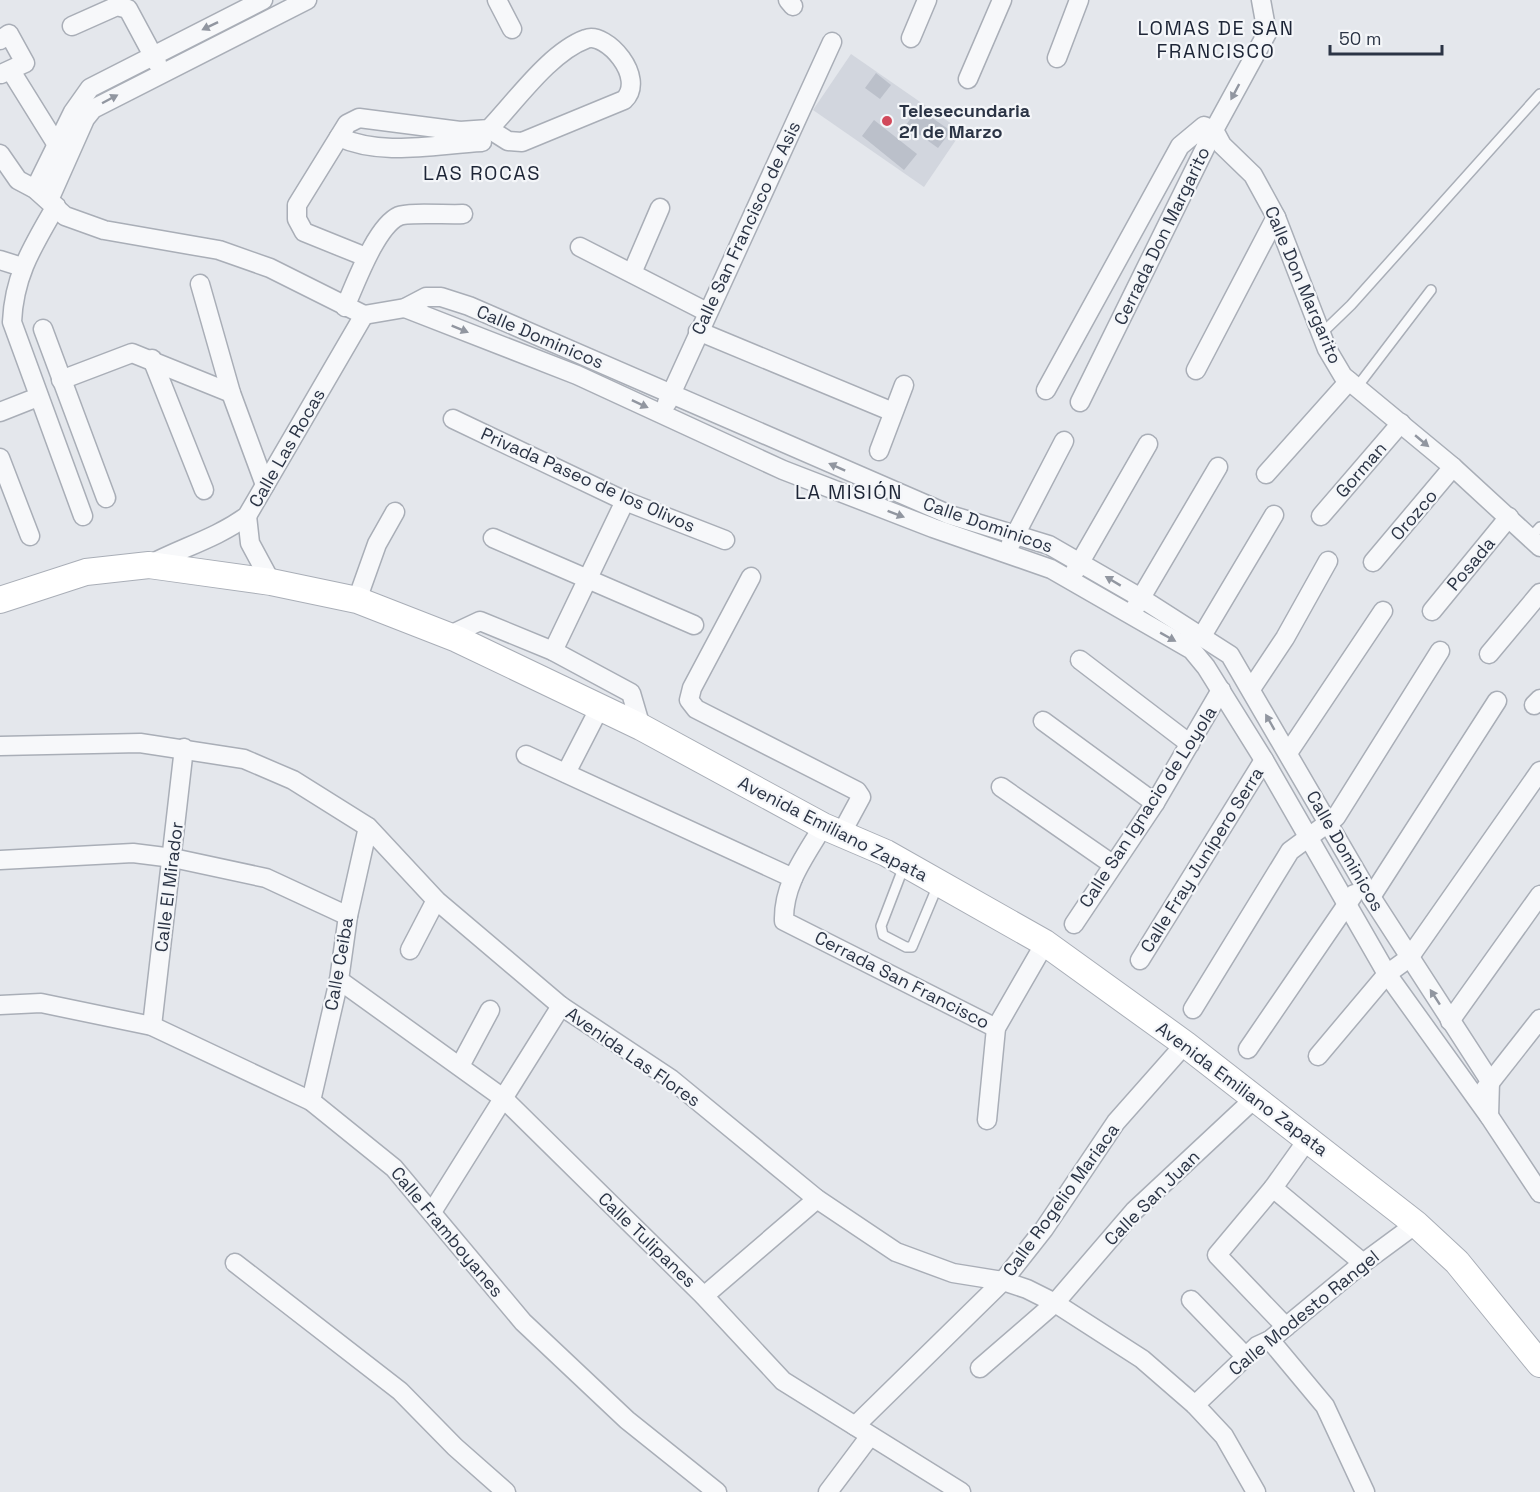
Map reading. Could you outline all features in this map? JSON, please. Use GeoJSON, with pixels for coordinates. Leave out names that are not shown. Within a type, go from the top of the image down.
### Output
{"type":"FeatureCollection","features":[{"type":"Feature","properties":{"kind":"main road","name":"Avenida Emiliano Zapata"},"geometry":{"type":"LineString","coordinates":[[0,600],[86,572],[149,565],[271,582],[357,600],[448,636],[641,727],[832,830],[905,864],[1045,943],[1185,1044],[1416,1224],[1457,1262],[1540,1364]]}},
{"type":"Feature","properties":{"kind":"street"},"geometry":{"type":"LineString","coordinates":[[83,516],[12,322],[13,297],[22,267],[64,148],[90,88],[154,53],[263,0]]}},
{"type":"Feature","properties":{"kind":"street"},"geometry":{"type":"LineString","coordinates":[[79,116],[161,73],[276,7],[307,0]]}},
{"type":"Feature","properties":{"kind":"street"},"geometry":{"type":"LineString","coordinates":[[497,0],[512,30]]}},
{"type":"Feature","properties":{"kind":"street"},"geometry":{"type":"LineString","coordinates":[[911,38],[927,0]]}},
{"type":"Feature","properties":{"kind":"street"},"geometry":{"type":"LineString","coordinates":[[968,79],[1002,0]]}},
{"type":"Feature","properties":{"kind":"street"},"geometry":{"type":"LineString","coordinates":[[1057,58],[1079,0]]}},
{"type":"Feature","properties":{"kind":"street"},"geometry":{"type":"LineString","coordinates":[[1214,130],[1267,33],[1261,0]]}},
{"type":"Feature","properties":{"kind":"street"},"geometry":{"type":"LineString","coordinates":[[72,26],[117,6],[128,9],[154,53],[161,73]]}},
{"type":"Feature","properties":{"kind":"street"},"geometry":{"type":"LineString","coordinates":[[0,40],[9,34],[25,63],[6,73],[64,148]]}},
{"type":"Feature","properties":{"kind":"street"},"geometry":{"type":"LineString","coordinates":[[339,137],[355,144],[422,148],[508,141],[522,142],[624,100],[631,94],[633,84],[630,72],[604,41],[596,36],[588,38],[576,44],[546,68],[489,129]]}},
{"type":"Feature","properties":{"kind":"street","name":"Calle San Francisco de Asis"},"geometry":{"type":"LineString","coordinates":[[662,414],[831,42]]}},
{"type":"Feature","properties":{"kind":"street"},"geometry":{"type":"LineString","coordinates":[[366,257],[304,232],[297,219],[297,205],[347,124],[360,118],[460,131],[489,129],[508,141]]}},
{"type":"Feature","properties":{"kind":"street","name":"Cerrada Don Margarito"},"geometry":{"type":"LineString","coordinates":[[1046,390],[1180,146],[1204,126],[1214,130],[1080,402]]}},
{"type":"Feature","properties":{"kind":"street","name":"Calle Don Margarito"},"geometry":{"type":"LineString","coordinates":[[1214,130],[1222,145],[1253,175],[1276,217],[1321,334],[1343,376],[1453,467],[1509,518],[1537,537]]}},
{"type":"Feature","properties":{"kind":"street"},"geometry":{"type":"LineString","coordinates":[[0,154],[18,180],[47,198],[65,216],[104,230],[219,250],[270,268],[364,315]]}},
{"type":"Feature","properties":{"kind":"street"},"geometry":{"type":"LineString","coordinates":[[632,273],[660,208]]}},
{"type":"Feature","properties":{"kind":"street"},"geometry":{"type":"LineString","coordinates":[[345,307],[366,257],[389,224],[399,216],[463,214]]}},
{"type":"Feature","properties":{"kind":"street"},"geometry":{"type":"LineString","coordinates":[[1196,370],[1276,217]]}},
{"type":"Feature","properties":{"kind":"street"},"geometry":{"type":"LineString","coordinates":[[580,247],[707,312]]}},
{"type":"Feature","properties":{"kind":"street"},"geometry":{"type":"LineString","coordinates":[[0,260],[22,267]]}},
{"type":"Feature","properties":{"kind":"street"},"geometry":{"type":"LineString","coordinates":[[200,284],[231,393],[265,485]]}},
{"type":"Feature","properties":{"kind":"street","name":"Calle Dominicos"},"geometry":{"type":"LineString","coordinates":[[364,315],[405,308],[426,297],[441,297],[950,515],[1049,545],[1141,598],[1230,655],[1367,890],[1490,1081]]}},
{"type":"Feature","properties":{"kind":"street","name":"Calle Dominicos"},"geometry":{"type":"LineString","coordinates":[[405,308],[577,375],[783,470],[1006,555],[1051,569],[1192,650],[1221,690],[1264,760],[1387,974],[1490,1116],[1540,1192]]}},
{"type":"Feature","properties":{"kind":"street","name":"Calle Las Rocas"},"geometry":{"type":"LineString","coordinates":[[149,565],[175,552],[222,534],[247,516],[364,315]]}},
{"type":"Feature","properties":{"kind":"street"},"geometry":{"type":"LineString","coordinates":[[43,330],[105,498]]}},
{"type":"Feature","properties":{"kind":"street"},"geometry":{"type":"LineString","coordinates":[[698,331],[894,412]]}},
{"type":"Feature","properties":{"kind":"street"},"geometry":{"type":"LineString","coordinates":[[61,380],[132,353],[152,359],[231,393]]}},
{"type":"Feature","properties":{"kind":"street"},"geometry":{"type":"LineString","coordinates":[[152,359],[204,490]]}},
{"type":"Feature","properties":{"kind":"street"},"geometry":{"type":"LineString","coordinates":[[1266,474],[1353,384]]}},
{"type":"Feature","properties":{"kind":"street"},"geometry":{"type":"LineString","coordinates":[[879,450],[904,385]]}},
{"type":"Feature","properties":{"kind":"street"},"geometry":{"type":"LineString","coordinates":[[0,412],[38,397]]}},
{"type":"Feature","properties":{"kind":"street","name":"Privada Paseo de los Olivos"},"geometry":{"type":"LineString","coordinates":[[453,419],[625,501],[725,540]]}},
{"type":"Feature","properties":{"kind":"street","name":"Gorman"},"geometry":{"type":"LineString","coordinates":[[1321,516],[1401,423]]}},
{"type":"Feature","properties":{"kind":"street"},"geometry":{"type":"LineString","coordinates":[[1006,555],[1064,441]]}},
{"type":"Feature","properties":{"kind":"street"},"geometry":{"type":"LineString","coordinates":[[1069,580],[1148,444]]}},
{"type":"Feature","properties":{"kind":"street"},"geometry":{"type":"LineString","coordinates":[[0,458],[30,536]]}},
{"type":"Feature","properties":{"kind":"street"},"geometry":{"type":"LineString","coordinates":[[1130,615],[1218,467]]}},
{"type":"Feature","properties":{"kind":"street","name":"Orozco"},"geometry":{"type":"LineString","coordinates":[[1373,562],[1453,467]]}},
{"type":"Feature","properties":{"kind":"street"},"geometry":{"type":"LineString","coordinates":[[858,499],[866,480]]}},
{"type":"Feature","properties":{"kind":"street"},"geometry":{"type":"LineString","coordinates":[[553,651],[625,501]]}},
{"type":"Feature","properties":{"kind":"street"},"geometry":{"type":"LineString","coordinates":[[357,600],[377,544],[395,512]]}},
{"type":"Feature","properties":{"kind":"street"},"geometry":{"type":"LineString","coordinates":[[1202,636],[1274,515]]}},
{"type":"Feature","properties":{"kind":"street"},"geometry":{"type":"LineString","coordinates":[[247,516],[250,543],[271,582]]}},
{"type":"Feature","properties":{"kind":"street","name":"Posada"},"geometry":{"type":"LineString","coordinates":[[1432,610],[1509,518]]}},
{"type":"Feature","properties":{"kind":"street"},"geometry":{"type":"LineString","coordinates":[[493,538],[586,581],[694,625]]}},
{"type":"Feature","properties":{"kind":"street"},"geometry":{"type":"LineString","coordinates":[[1251,689],[1285,638],[1328,561]]}},
{"type":"Feature","properties":{"kind":"street"},"geometry":{"type":"LineString","coordinates":[[526,755],[793,878],[832,830],[859,803],[861,797],[857,791],[696,709],[689,700],[692,688],[751,577]]}},
{"type":"Feature","properties":{"kind":"street"},"geometry":{"type":"LineString","coordinates":[[1489,654],[1540,593]]}},
{"type":"Feature","properties":{"kind":"street"},"geometry":{"type":"LineString","coordinates":[[1288,753],[1383,611]]}},
{"type":"Feature","properties":{"kind":"street"},"geometry":{"type":"LineString","coordinates":[[448,636],[480,621],[553,651],[631,693],[641,727]]}},
{"type":"Feature","properties":{"kind":"street"},"geometry":{"type":"LineString","coordinates":[[1193,1009],[1290,851],[1308,835],[1329,825],[1440,651]]}},
{"type":"Feature","properties":{"kind":"street"},"geometry":{"type":"LineString","coordinates":[[1080,660],[1191,744]]}},
{"type":"Feature","properties":{"kind":"street","name":"Calle San Ignacio de Loyola"},"geometry":{"type":"LineString","coordinates":[[1074,924],[1155,803],[1221,690]]}},
{"type":"Feature","properties":{"kind":"street"},"geometry":{"type":"LineString","coordinates":[[1248,1049],[1347,902],[1367,890],[1497,701]]}},
{"type":"Feature","properties":{"kind":"street"},"geometry":{"type":"LineString","coordinates":[[566,773],[600,707]]}},
{"type":"Feature","properties":{"kind":"street"},"geometry":{"type":"LineString","coordinates":[[1043,721],[1155,803]]}},
{"type":"Feature","properties":{"kind":"street","name":"Avenida Las Flores"},"geometry":{"type":"LineString","coordinates":[[0,746],[140,743],[184,748],[244,759],[293,780],[368,827],[436,900],[561,1006],[670,1079],[817,1199],[896,1252],[912,1260],[953,1273],[1003,1281],[1055,1303],[1142,1359],[1195,1405],[1224,1436],[1256,1492]]}},
{"type":"Feature","properties":{"kind":"street","name":"Calle El Mirador"},"geometry":{"type":"LineString","coordinates":[[152,1026],[184,748]]}},
{"type":"Feature","properties":{"kind":"street","name":"Calle Fray Junípero Serra"},"geometry":{"type":"LineString","coordinates":[[1140,960],[1264,760]]}},
{"type":"Feature","properties":{"kind":"street"},"geometry":{"type":"LineString","coordinates":[[1318,1056],[1387,974],[1409,958],[1540,771]]}},
{"type":"Feature","properties":{"kind":"street"},"geometry":{"type":"LineString","coordinates":[[1001,787],[1112,864]]}},
{"type":"Feature","properties":{"kind":"street","name":"Calle Ceiba"},"geometry":{"type":"LineString","coordinates":[[310,1101],[339,980],[348,916],[368,827]]}},
{"type":"Feature","properties":{"kind":"street"},"geometry":{"type":"LineString","coordinates":[[0,860],[133,853],[173,858],[266,878],[348,916]]}},
{"type":"Feature","properties":{"kind":"street","name":"Cerrada San Francisco"},"geometry":{"type":"LineString","coordinates":[[793,878],[784,901],[784,921],[996,1028],[1045,943]]}},
{"type":"Feature","properties":{"kind":"street"},"geometry":{"type":"LineString","coordinates":[[1450,1021],[1540,895]]}},
{"type":"Feature","properties":{"kind":"street"},"geometry":{"type":"LineString","coordinates":[[410,950],[436,900]]}},
{"type":"Feature","properties":{"kind":"street","name":"Calle Tulipanes"},"geometry":{"type":"LineString","coordinates":[[339,980],[503,1098],[704,1296],[783,1381],[961,1492]]}},
{"type":"Feature","properties":{"kind":"street","name":"Calle Framboyanes"},"geometry":{"type":"LineString","coordinates":[[0,1005],[41,1003],[152,1026],[310,1101],[394,1168],[523,1322],[627,1420],[717,1492]]}},
{"type":"Feature","properties":{"kind":"street"},"geometry":{"type":"LineString","coordinates":[[432,1212],[561,1006]]}},
{"type":"Feature","properties":{"kind":"street"},"geometry":{"type":"LineString","coordinates":[[460,1066],[490,1010]]}},
{"type":"Feature","properties":{"kind":"street"},"geometry":{"type":"LineString","coordinates":[[1477,1100],[1540,1019]]}},
{"type":"Feature","properties":{"kind":"street"},"geometry":{"type":"LineString","coordinates":[[987,1120],[996,1028]]}},
{"type":"Feature","properties":{"kind":"street","name":"Calle Rogelio Mariaca"},"geometry":{"type":"LineString","coordinates":[[828,1492],[863,1431],[1003,1281],[1044,1229],[1116,1122],[1185,1044]]}},
{"type":"Feature","properties":{"kind":"street"},"geometry":{"type":"LineString","coordinates":[[1490,1081],[1490,1116]]}},
{"type":"Feature","properties":{"kind":"street","name":"Calle San Juan"},"geometry":{"type":"LineString","coordinates":[[980,1368],[1055,1303],[1134,1211],[1254,1099]]}},
{"type":"Feature","properties":{"kind":"street"},"geometry":{"type":"LineString","coordinates":[[1286,1327],[1217,1255],[1273,1188],[1308,1139]]}},
{"type":"Feature","properties":{"kind":"street"},"geometry":{"type":"LineString","coordinates":[[1273,1188],[1363,1263]]}},
{"type":"Feature","properties":{"kind":"street"},"geometry":{"type":"LineString","coordinates":[[704,1296],[817,1199]]}},
{"type":"Feature","properties":{"kind":"street","name":"Calle Modesto Rangel"},"geometry":{"type":"LineString","coordinates":[[1195,1405],[1257,1346],[1270,1340],[1363,1263],[1416,1224]]}},
{"type":"Feature","properties":{"kind":"street"},"geometry":{"type":"LineString","coordinates":[[235,1263],[400,1390],[455,1447],[506,1492]]}},
{"type":"Feature","properties":{"kind":"street"},"geometry":{"type":"LineString","coordinates":[[1191,1300],[1246,1357]]}},
{"type":"Feature","properties":{"kind":"street"},"geometry":{"type":"LineString","coordinates":[[1270,1340],[1325,1406],[1365,1492]]}},
{"type":"Feature","properties":{"kind":"lane"},"geometry":{"type":"LineString","coordinates":[[1321,334],[1351,305],[1540,94]]}},
{"type":"Feature","properties":{"kind":"lane"},"geometry":{"type":"LineString","coordinates":[[1353,384],[1431,290]]}},
{"type":"Feature","properties":{"kind":"lane"},"geometry":{"type":"LineString","coordinates":[[905,864],[881,926],[883,935],[906,947],[912,947],[939,883]]}},
{"type":"Feature","properties":{"kind":"shaded area","name":"Telesecundaria 21 de Marzo"},"geometry":{"type":"Polygon","coordinates":[[[851,54],[962,131],[924,187],[813,110],[851,54]]]}},
{"type":"Feature","properties":{"kind":"building"},"geometry":{"type":"Polygon","coordinates":[[[876,73],[891,85],[880,99],[865,88],[876,73]]]}},
{"type":"Feature","properties":{"kind":"building"},"geometry":{"type":"Polygon","coordinates":[[[918,108],[951,131],[938,148],[906,125],[918,108]]]}},
{"type":"Feature","properties":{"kind":"building"},"geometry":{"type":"Polygon","coordinates":[[[874,120],[917,154],[904,170],[862,136],[874,120]]]}},
{"type":"Feature","properties":{"kind":"place","name":"Telesecundaria 21 de Marzo"},"geometry":{"type":"Point","coordinates":[887,121]}},
{"type":"Feature","properties":{"kind":"district","name":"LOMAS DE SAN FRANCISCO"},"geometry":{"type":"Point","coordinates":[1216,40]}},
{"type":"Feature","properties":{"kind":"district","name":"LAS ROCAS"},"geometry":{"type":"Point","coordinates":[482,173]}},
{"type":"Feature","properties":{"kind":"district","name":"LA MISIÓN"},"geometry":{"type":"Point","coordinates":[849,492]}}]}
